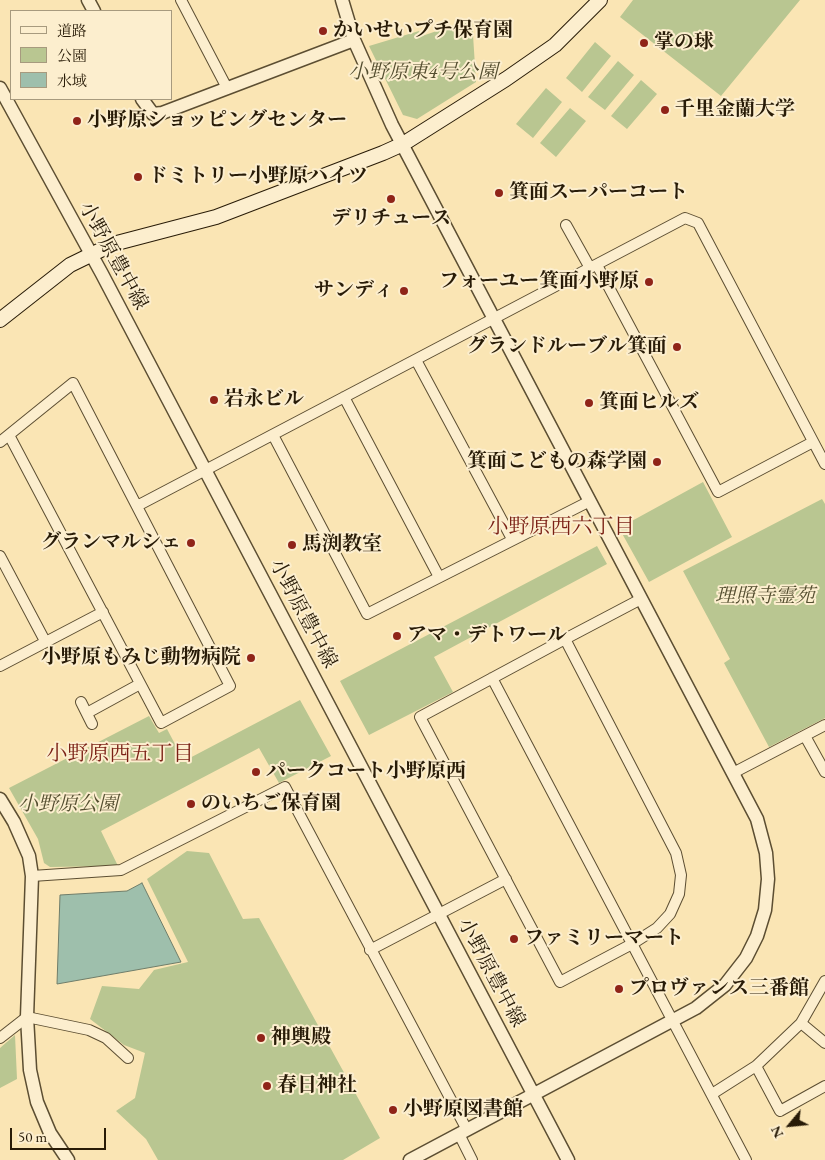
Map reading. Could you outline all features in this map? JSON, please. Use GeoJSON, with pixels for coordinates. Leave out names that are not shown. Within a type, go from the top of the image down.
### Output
{"type":"FeatureCollection","features":[{"type":"Feature","properties":{"kind":"main road"},"geometry":{"type":"LineString","coordinates":[[0,320],[70,265],[113,244],[216,217],[403,144],[506,79],[554,44],[600,0]]}},
{"type":"Feature","properties":{"kind":"street"},"geometry":{"type":"LineString","coordinates":[[181,0],[227,88]]}},
{"type":"Feature","properties":{"kind":"street"},"geometry":{"type":"LineString","coordinates":[[342,0],[354,40],[371,82],[757,819],[766,853],[768,879],[765,910],[757,936],[746,958],[725,985],[696,1008],[673,1022],[410,1160]]}},
{"type":"Feature","properties":{"kind":"street"},"geometry":{"type":"LineString","coordinates":[[143,100],[153,114],[162,114],[354,40]]}},
{"type":"Feature","properties":{"kind":"street","name":"小野原豊中線"},"geometry":{"type":"LineString","coordinates":[[0,88],[92,255],[568,1160]]}},
{"type":"Feature","properties":{"kind":"street"},"geometry":{"type":"LineString","coordinates":[[137,506],[686,218],[698,223],[825,464]]}},
{"type":"Feature","properties":{"kind":"street"},"geometry":{"type":"LineString","coordinates":[[566,224],[593,266],[718,492],[813,442]]}},
{"type":"Feature","properties":{"kind":"street"},"geometry":{"type":"LineString","coordinates":[[416,360],[512,539]]}},
{"type":"Feature","properties":{"kind":"street"},"geometry":{"type":"LineString","coordinates":[[0,442],[72,383],[230,686],[161,723],[9,436]]}},
{"type":"Feature","properties":{"kind":"street"},"geometry":{"type":"LineString","coordinates":[[344,397],[439,577]]}},
{"type":"Feature","properties":{"kind":"street"},"geometry":{"type":"LineString","coordinates":[[272,435],[368,614],[512,539],[522,537],[590,501]]}},
{"type":"Feature","properties":{"kind":"street"},"geometry":{"type":"LineString","coordinates":[[0,556],[45,641]]}},
{"type":"Feature","properties":{"kind":"street"},"geometry":{"type":"LineString","coordinates":[[565,639],[676,853],[681,875],[678,894],[670,914],[657,928],[632,944],[560,982],[420,716],[565,639],[641,599]]}},
{"type":"Feature","properties":{"kind":"street"},"geometry":{"type":"LineString","coordinates":[[0,666],[103,612]]}},
{"type":"Feature","properties":{"kind":"street"},"geometry":{"type":"LineString","coordinates":[[492,678],[746,1160]]}},
{"type":"Feature","properties":{"kind":"street"},"geometry":{"type":"LineString","coordinates":[[87,712],[140,684]]}},
{"type":"Feature","properties":{"kind":"street"},"geometry":{"type":"LineString","coordinates":[[81,702],[92,724]]}},
{"type":"Feature","properties":{"kind":"street"},"geometry":{"type":"LineString","coordinates":[[733,773],[825,725]]}},
{"type":"Feature","properties":{"kind":"street"},"geometry":{"type":"LineString","coordinates":[[805,736],[825,772]]}},
{"type":"Feature","properties":{"kind":"street"},"geometry":{"type":"LineString","coordinates":[[32,876],[121,870],[285,786],[463,1132],[472,1160]]}},
{"type":"Feature","properties":{"kind":"street"},"geometry":{"type":"LineString","coordinates":[[0,800],[14,822],[29,856],[32,876],[27,1018],[30,1070],[37,1102],[50,1133],[68,1160]]}},
{"type":"Feature","properties":{"kind":"street"},"geometry":{"type":"LineString","coordinates":[[370,950],[506,879]]}},
{"type":"Feature","properties":{"kind":"street"},"geometry":{"type":"LineString","coordinates":[[712,1094],[756,1066],[801,1023],[825,981]]}},
{"type":"Feature","properties":{"kind":"street"},"geometry":{"type":"LineString","coordinates":[[0,1038],[27,1018],[89,1030],[106,1038],[128,1058]]}},
{"type":"Feature","properties":{"kind":"street"},"geometry":{"type":"LineString","coordinates":[[801,1023],[825,1043]]}},
{"type":"Feature","properties":{"kind":"street"},"geometry":{"type":"LineString","coordinates":[[756,1066],[780,1111],[825,1086]]}},
{"type":"Feature","properties":{"kind":"green space"},"geometry":{"type":"Polygon","coordinates":[[[633,0],[800,0],[721,96],[620,17],[633,0]]]}},
{"type":"Feature","properties":{"kind":"green space","name":"小野原東4号公園"},"geometry":{"type":"Polygon","coordinates":[[[472,19],[476,82],[417,119],[403,115],[369,46],[419,31],[422,36],[472,19]]]}},
{"type":"Feature","properties":{"kind":"green space"},"geometry":{"type":"Polygon","coordinates":[[[595,42],[611,56],[582,92],[566,78],[595,42]]]}},
{"type":"Feature","properties":{"kind":"green space"},"geometry":{"type":"Polygon","coordinates":[[[618,61],[634,75],[605,110],[588,97],[618,61]]]}},
{"type":"Feature","properties":{"kind":"green space"},"geometry":{"type":"Polygon","coordinates":[[[641,80],[657,94],[627,129],[611,116],[641,80]]]}},
{"type":"Feature","properties":{"kind":"green space"},"geometry":{"type":"Polygon","coordinates":[[[546,88],[562,102],[533,138],[516,124],[546,88]]]}},
{"type":"Feature","properties":{"kind":"green space"},"geometry":{"type":"Polygon","coordinates":[[[570,108],[586,121],[556,157],[540,143],[570,108]]]}},
{"type":"Feature","properties":{"kind":"green space"},"geometry":{"type":"Polygon","coordinates":[[[703,482],[732,537],[649,582],[619,528],[703,482]]]}},
{"type":"Feature","properties":{"kind":"green space","name":"理照寺霊苑"},"geometry":{"type":"Polygon","coordinates":[[[822,499],[825,504],[825,718],[769,747],[724,663],[730,659],[683,571],[822,499]]]}},
{"type":"Feature","properties":{"kind":"green space"},"geometry":{"type":"Polygon","coordinates":[[[597,546],[607,564],[434,657],[453,692],[369,735],[340,681],[597,546]]]}},
{"type":"Feature","properties":{"kind":"green space","name":"小野原公園"},"geometry":{"type":"Polygon","coordinates":[[[300,700],[331,756],[279,783],[259,748],[101,831],[118,866],[50,867],[44,863],[38,839],[9,788],[149,716],[159,733],[167,729],[184,761],[300,700]]]}},
{"type":"Feature","properties":{"kind":"green space"},"geometry":{"type":"Polygon","coordinates":[[[187,851],[209,853],[243,919],[259,918],[380,1138],[343,1160],[158,1160],[146,1139],[116,1111],[135,1098],[145,1053],[124,1045],[90,1019],[102,986],[139,989],[154,970],[188,962],[147,879],[187,851]]]}},
{"type":"Feature","properties":{"kind":"green space"},"geometry":{"type":"Polygon","coordinates":[[[15,1035],[17,1079],[0,1088],[0,1048],[15,1035]]]}},
{"type":"Feature","properties":{"kind":"water"},"geometry":{"type":"Polygon","coordinates":[[[142,883],[181,962],[57,984],[60,895],[127,891],[142,883]]]}},
{"type":"Feature","properties":{"kind":"place","name":"かいせいプチ保育園"},"geometry":{"type":"Point","coordinates":[323,31]}},
{"type":"Feature","properties":{"kind":"place","name":"掌の球"},"geometry":{"type":"Point","coordinates":[644,43]}},
{"type":"Feature","properties":{"kind":"place","name":"千里金蘭大学"},"geometry":{"type":"Point","coordinates":[665,110]}},
{"type":"Feature","properties":{"kind":"place","name":"小野原ショッピングセンター"},"geometry":{"type":"Point","coordinates":[77,121]}},
{"type":"Feature","properties":{"kind":"place","name":"ドミトリー小野原ハイツ"},"geometry":{"type":"Point","coordinates":[138,177]}},
{"type":"Feature","properties":{"kind":"place","name":"箕面スーパーコート"},"geometry":{"type":"Point","coordinates":[499,193]}},
{"type":"Feature","properties":{"kind":"place","name":"デリチュース"},"geometry":{"type":"Point","coordinates":[391,199]}},
{"type":"Feature","properties":{"kind":"place","name":"フォーユー箕面小野原"},"geometry":{"type":"Point","coordinates":[649,282]}},
{"type":"Feature","properties":{"kind":"place","name":"サンディ"},"geometry":{"type":"Point","coordinates":[404,291]}},
{"type":"Feature","properties":{"kind":"place","name":"グランドルーブル箕面"},"geometry":{"type":"Point","coordinates":[677,347]}},
{"type":"Feature","properties":{"kind":"place","name":"岩永ビル"},"geometry":{"type":"Point","coordinates":[214,400]}},
{"type":"Feature","properties":{"kind":"place","name":"箕面ヒルズ"},"geometry":{"type":"Point","coordinates":[589,403]}},
{"type":"Feature","properties":{"kind":"place","name":"箕面こどもの森学園"},"geometry":{"type":"Point","coordinates":[657,462]}},
{"type":"Feature","properties":{"kind":"place","name":"グランマルシェ"},"geometry":{"type":"Point","coordinates":[191,543]}},
{"type":"Feature","properties":{"kind":"place","name":"馬渕教室"},"geometry":{"type":"Point","coordinates":[292,545]}},
{"type":"Feature","properties":{"kind":"place","name":"アマ・デトワール"},"geometry":{"type":"Point","coordinates":[397,636]}},
{"type":"Feature","properties":{"kind":"place","name":"小野原もみじ動物病院"},"geometry":{"type":"Point","coordinates":[251,658]}},
{"type":"Feature","properties":{"kind":"place","name":"パークコート小野原西"},"geometry":{"type":"Point","coordinates":[256,772]}},
{"type":"Feature","properties":{"kind":"place","name":"のいちご保育園"},"geometry":{"type":"Point","coordinates":[191,804]}},
{"type":"Feature","properties":{"kind":"place","name":"ファミリーマート"},"geometry":{"type":"Point","coordinates":[514,939]}},
{"type":"Feature","properties":{"kind":"place","name":"プロヴァンス三番館"},"geometry":{"type":"Point","coordinates":[619,989]}},
{"type":"Feature","properties":{"kind":"place","name":"神輿殿"},"geometry":{"type":"Point","coordinates":[261,1038]}},
{"type":"Feature","properties":{"kind":"place","name":"春日神社"},"geometry":{"type":"Point","coordinates":[267,1086]}},
{"type":"Feature","properties":{"kind":"place","name":"小野原図書館"},"geometry":{"type":"Point","coordinates":[393,1110]}},
{"type":"Feature","properties":{"kind":"district","name":"小野原西六丁目"},"geometry":{"type":"Point","coordinates":[561,527]}},
{"type":"Feature","properties":{"kind":"district","name":"小野原西五丁目"},"geometry":{"type":"Point","coordinates":[120,754]}}]}
